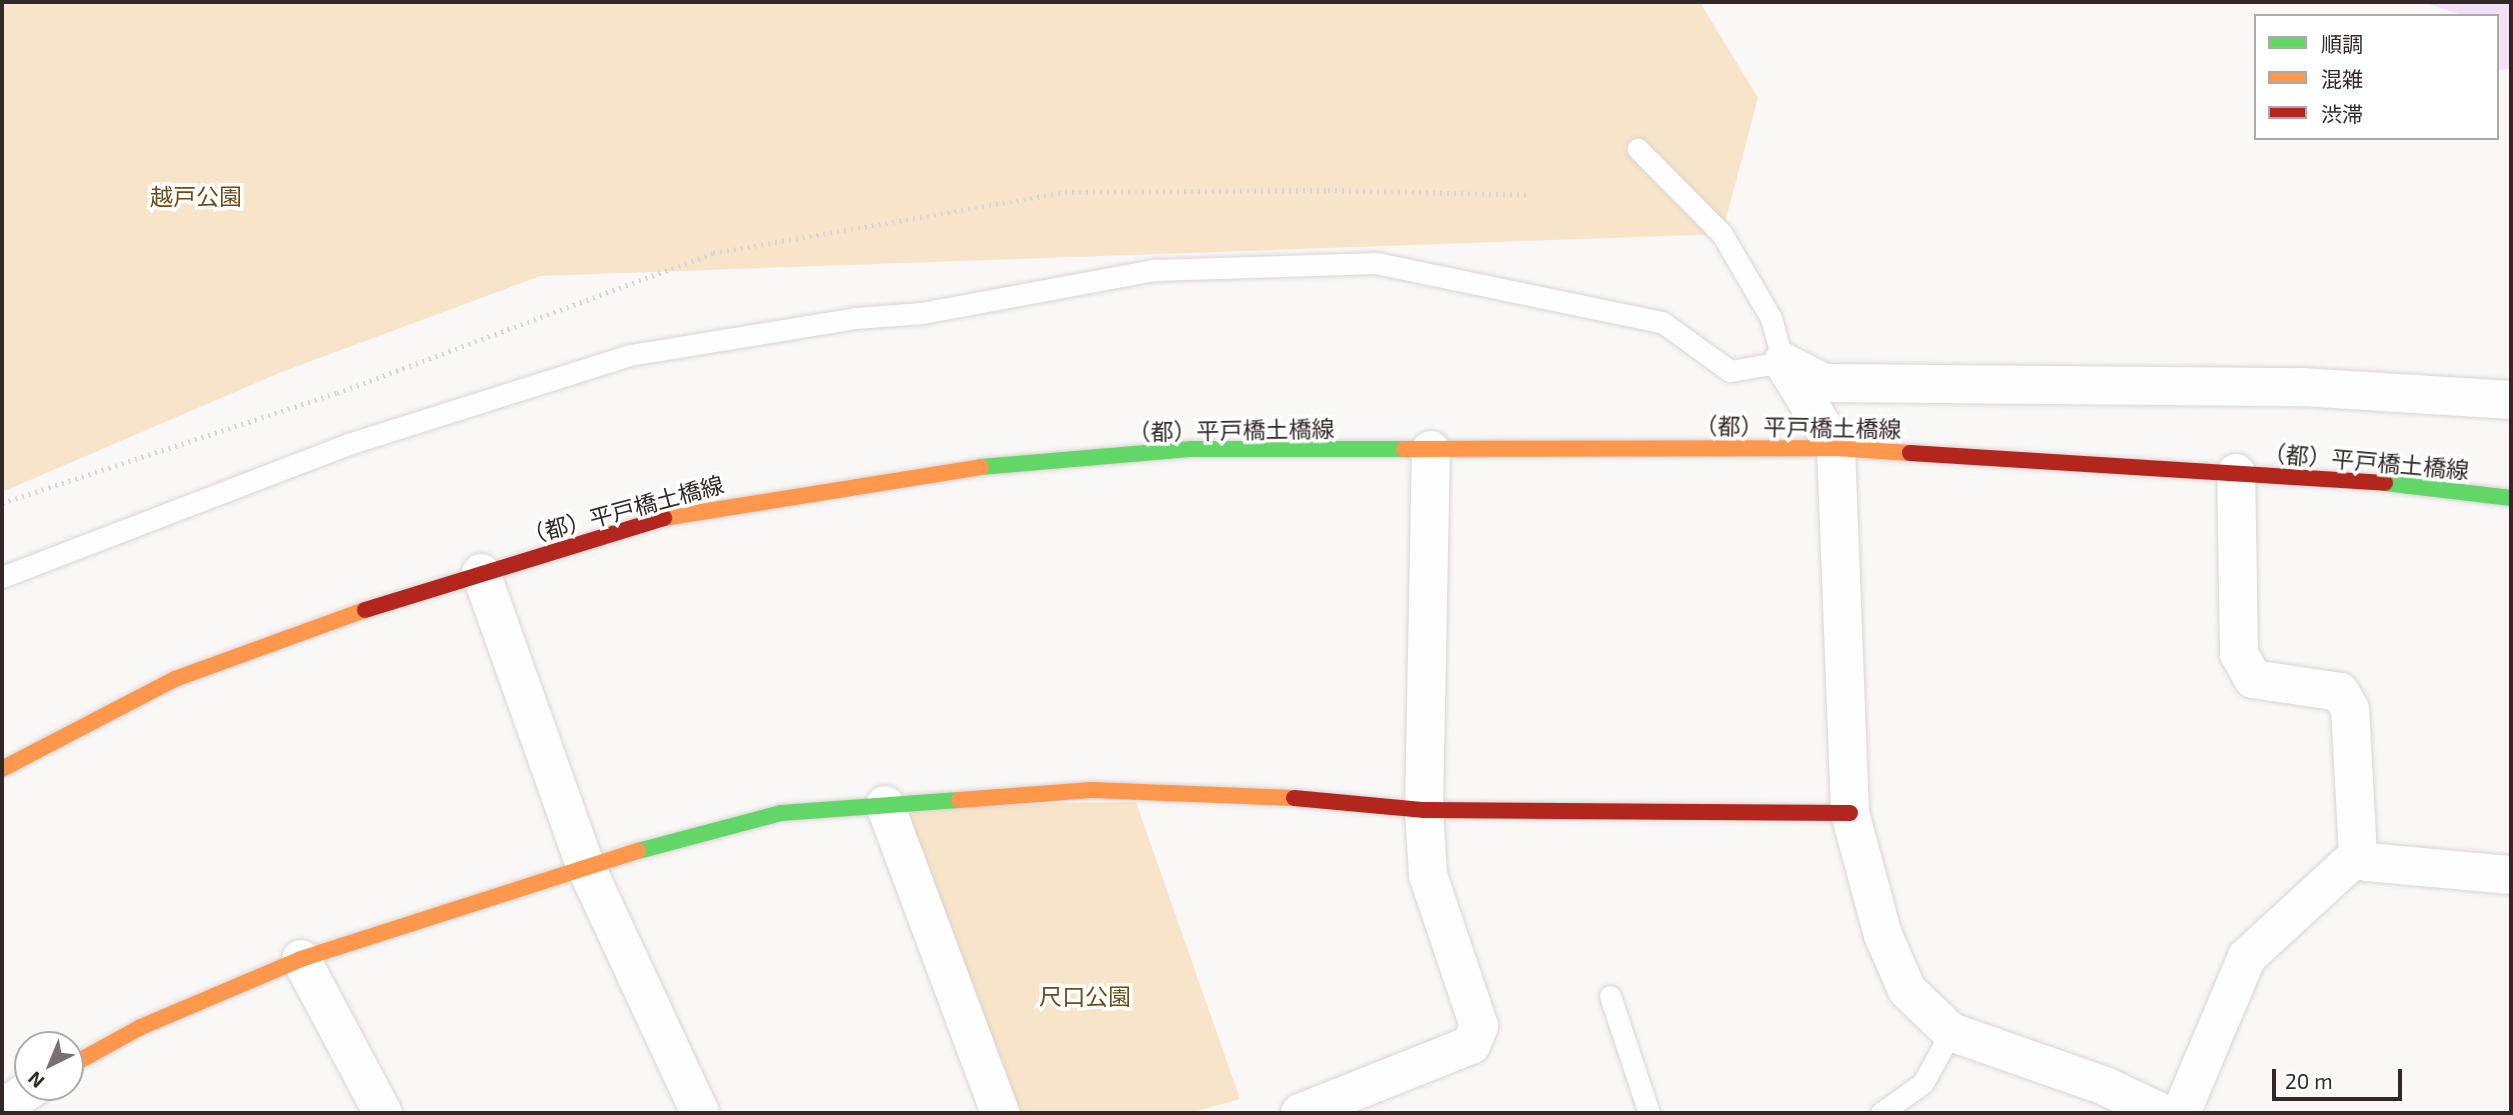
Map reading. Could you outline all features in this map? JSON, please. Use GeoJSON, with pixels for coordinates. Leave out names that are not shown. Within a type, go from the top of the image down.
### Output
{"type":"FeatureCollection","features":[{"type":"Feature","properties":{"kind":"street"},"geometry":{"type":"LineString","coordinates":[[1783,362],[1824,383],[2303,387],[2511,400]]}},
{"type":"Feature","properties":{"kind":"street"},"geometry":{"type":"LineString","coordinates":[[1783,362],[1836,448],[1850,813],[1883,934],[1907,990],[1951,1031],[2105,1086],[2162,1113]]}},
{"type":"Feature","properties":{"kind":"street","name":"（都）平戸橋土橋線"},"geometry":{"type":"LineString","coordinates":[[2,769],[175,679],[309,628],[481,573],[680,513],[1010,463],[1192,449],[1836,448],[2356,480],[2511,498]]}},
{"type":"Feature","properties":{"kind":"street"},"geometry":{"type":"LineString","coordinates":[[1300,1113],[1471,1045],[1479,1026],[1428,875],[1423,810],[1431,450]]}},
{"type":"Feature","properties":{"kind":"street"},"geometry":{"type":"LineString","coordinates":[[2236,473],[2239,654],[2253,679],[2340,692],[2350,709],[2358,855],[2367,862],[2511,875]]}},
{"type":"Feature","properties":{"kind":"street"},"geometry":{"type":"LineString","coordinates":[[481,573],[585,865],[700,1113]]}},
{"type":"Feature","properties":{"kind":"street"},"geometry":{"type":"LineString","coordinates":[[84,1058],[141,1027],[302,959],[585,865],[760,817],[1092,790],[1325,799],[1423,810],[1850,813]]}},
{"type":"Feature","properties":{"kind":"street"},"geometry":{"type":"LineString","coordinates":[[886,805],[1000,1113]]}},
{"type":"Feature","properties":{"kind":"street"},"geometry":{"type":"LineString","coordinates":[[2181,1113],[2247,957],[2358,855]]}},
{"type":"Feature","properties":{"kind":"street"},"geometry":{"type":"LineString","coordinates":[[302,959],[383,1113]]}},
{"type":"Feature","properties":{"kind":"lane"},"geometry":{"type":"LineString","coordinates":[[2,577],[348,444],[630,355],[856,318],[922,313],[1155,270],[1376,263],[1662,322],[1730,371],[1783,362],[1771,318],[1722,234],[1638,149]]}},
{"type":"Feature","properties":{"kind":"lane"},"geometry":{"type":"LineString","coordinates":[[1610,996],[1649,1113]]}},
{"type":"Feature","properties":{"kind":"lane"},"geometry":{"type":"LineString","coordinates":[[1881,1113],[1923,1083],[1951,1031]]}},
{"type":"Feature","properties":{"kind":"path"},"geometry":{"type":"LineString","coordinates":[[2,503],[337,393],[713,253],[1065,192],[1328,190],[1529,195]]}},
{"type":"Feature","properties":{"kind":"green space","name":"越戸公園"},"geometry":{"type":"Polygon","coordinates":[[[2,2],[1700,2],[1758,98],[1722,234],[540,276],[279,373],[2,492],[2,2]]]}},
{"type":"Feature","properties":{"kind":"green space","name":"尺口公園"},"geometry":{"type":"Polygon","coordinates":[[[1136,802],[1240,1099],[1190,1113],[1006,1113],[901,805],[1136,802]]]}},
{"type":"Feature","properties":{"kind":"shaded area"},"geometry":{"type":"Polygon","coordinates":[[[2423,2],[2511,2],[2511,69],[2499,70],[2499,14],[2459,14],[2423,2]]]}},
{"type":"Feature","properties":{"kind":"traffic: fast"},"geometry":{"type":"LineString","coordinates":[[981,467],[1192,449],[1404,449]]}},
{"type":"Feature","properties":{"kind":"traffic: fast"},"geometry":{"type":"LineString","coordinates":[[2385,483],[2511,498]]}},
{"type":"Feature","properties":{"kind":"traffic: fast"},"geometry":{"type":"LineString","coordinates":[[638,851],[781,813],[959,800]]}},
{"type":"Feature","properties":{"kind":"traffic: slow"},"geometry":{"type":"LineString","coordinates":[[1404,449],[1836,448],[1910,453]]}},
{"type":"Feature","properties":{"kind":"traffic: slow"},"geometry":{"type":"LineString","coordinates":[[664,518],[981,467]]}},
{"type":"Feature","properties":{"kind":"traffic: slow"},"geometry":{"type":"LineString","coordinates":[[2,769],[175,679],[365,610]]}},
{"type":"Feature","properties":{"kind":"traffic: slow"},"geometry":{"type":"LineString","coordinates":[[959,800],[1092,790],[1294,798]]}},
{"type":"Feature","properties":{"kind":"traffic: slow"},"geometry":{"type":"LineString","coordinates":[[84,1058],[141,1027],[301,959],[638,851]]}},
{"type":"Feature","properties":{"kind":"traffic: jam"},"geometry":{"type":"LineString","coordinates":[[1910,453],[2385,483]]}},
{"type":"Feature","properties":{"kind":"traffic: jam"},"geometry":{"type":"LineString","coordinates":[[365,610],[664,518]]}},
{"type":"Feature","properties":{"kind":"traffic: jam"},"geometry":{"type":"LineString","coordinates":[[1294,798],[1424,810],[1850,813]]}}]}
